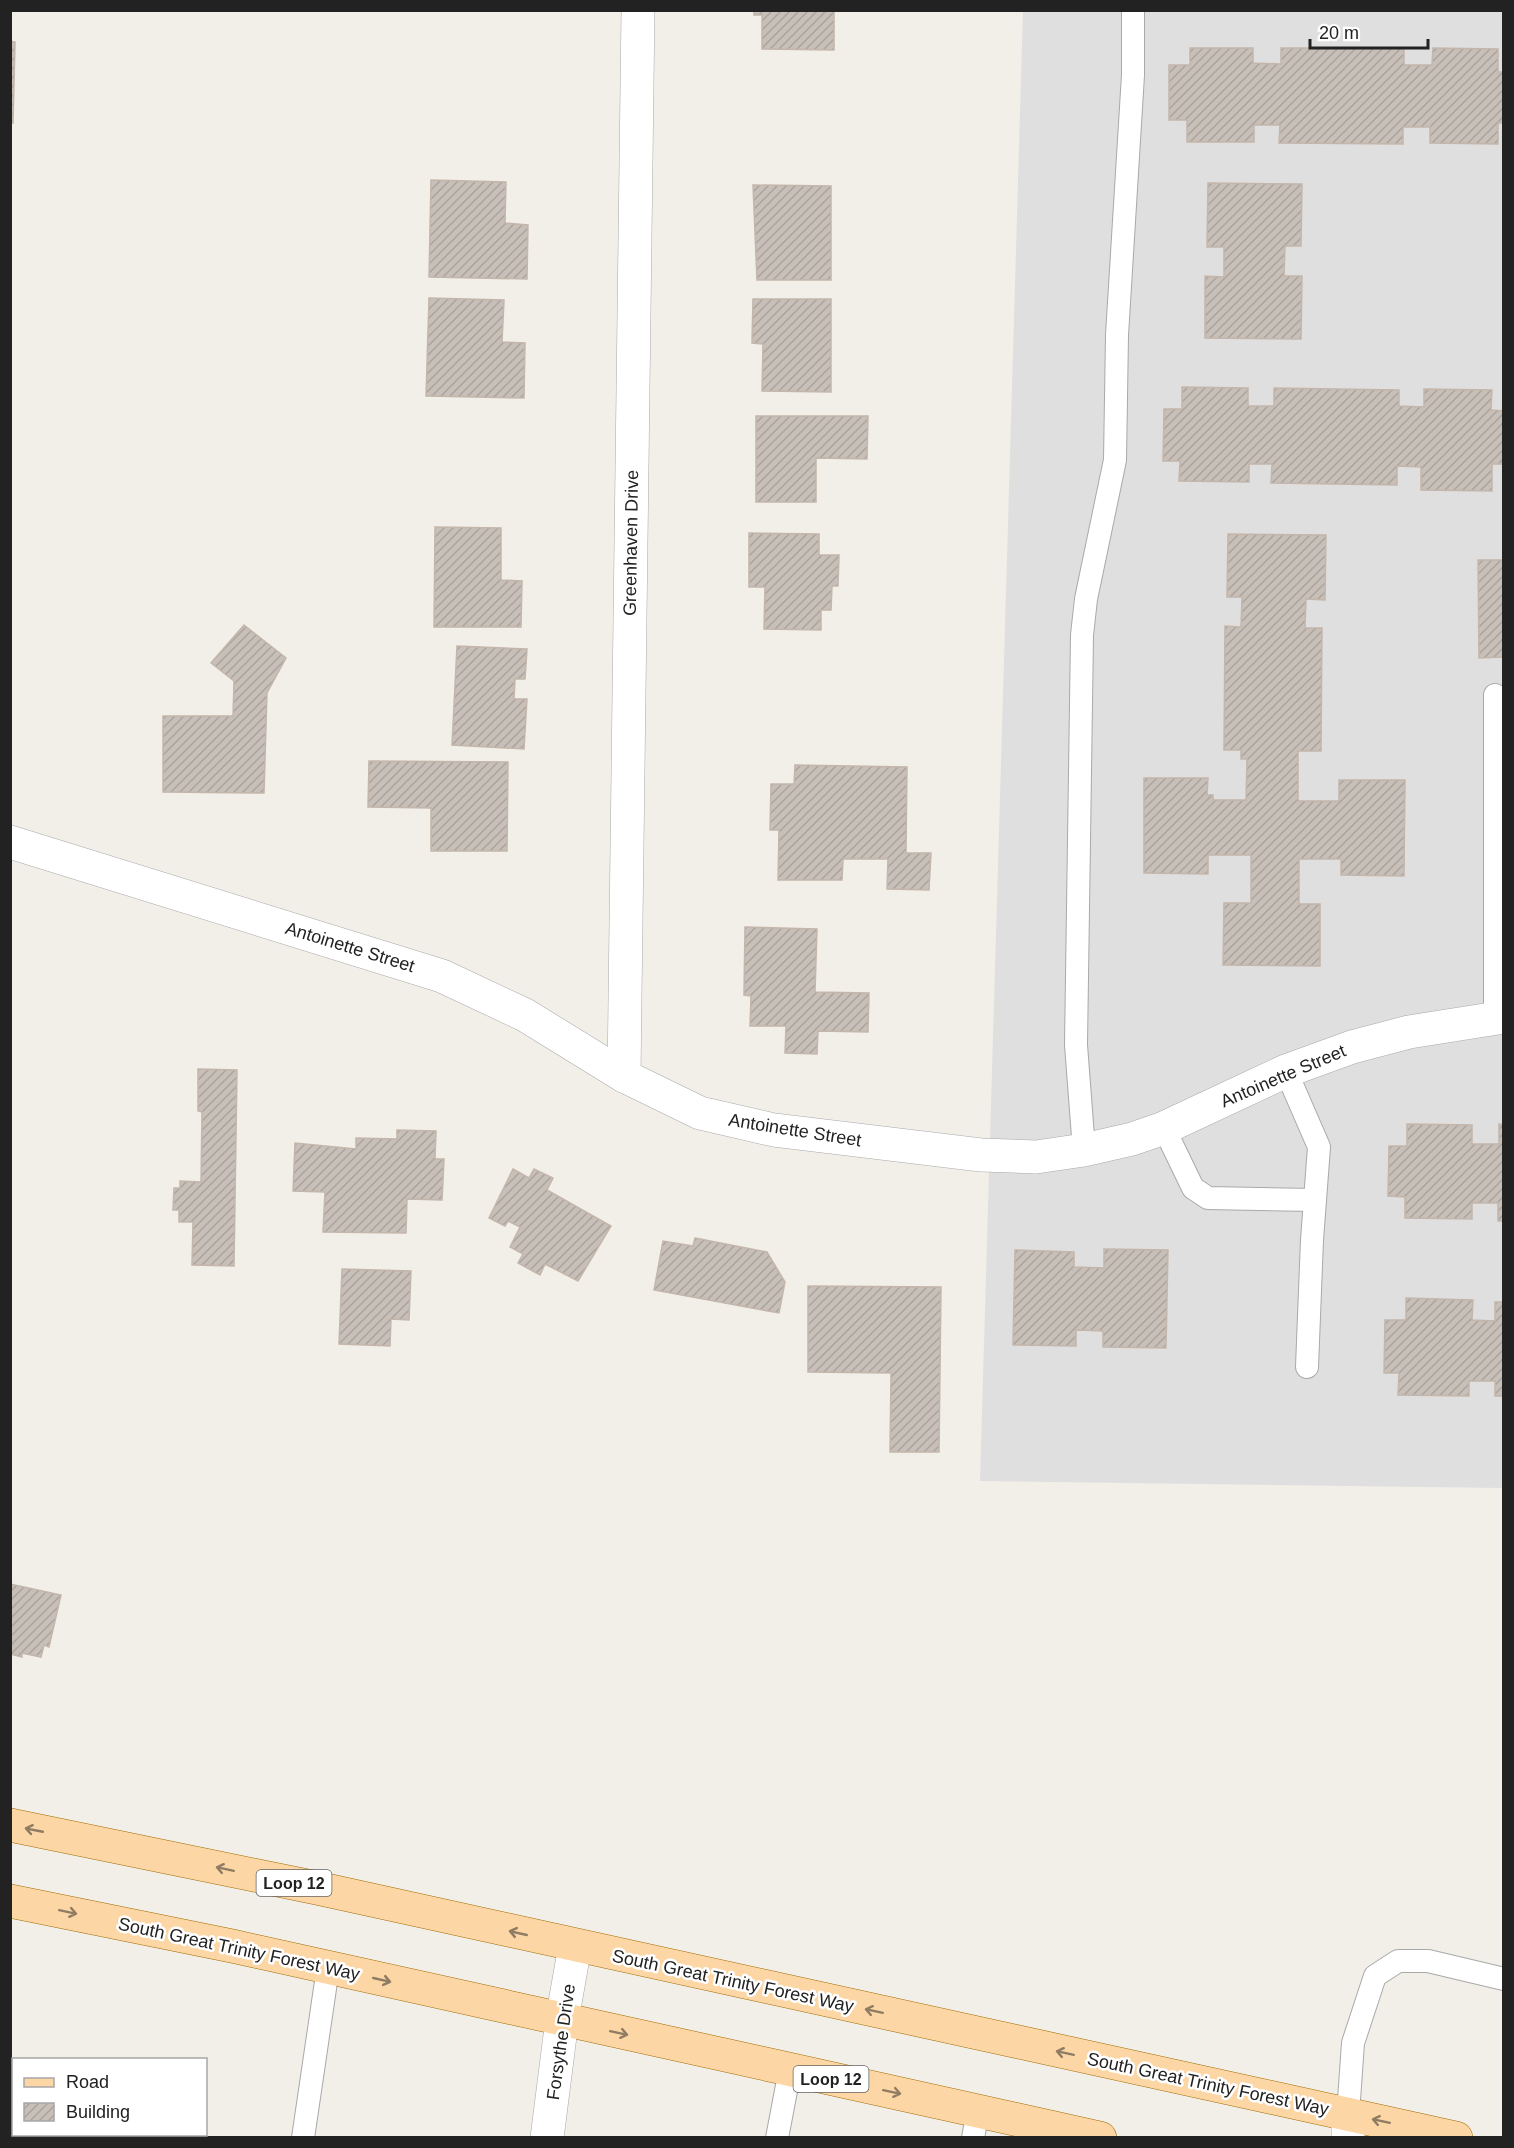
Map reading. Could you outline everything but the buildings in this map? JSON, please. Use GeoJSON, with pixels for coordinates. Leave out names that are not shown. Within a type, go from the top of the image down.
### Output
{"type":"FeatureCollection","features":[{"type":"Feature","properties":{"kind":"main road","name":"South Great Trinity Forest Way"},"geometry":{"type":"LineString","coordinates":[[10,1825],[317,1888],[576,1946],[1348,2126],[1456,2138]]}},
{"type":"Feature","properties":{"kind":"main road","name":"South Great Trinity Forest Way"},"geometry":{"type":"LineString","coordinates":[[10,1901],[232,1946],[790,2070],[976,2124],[1100,2138]]}},
{"type":"Feature","properties":{"kind":"street","name":"Greenhaven Drive"},"geometry":{"type":"LineString","coordinates":[[624,1076],[638,10]]}},
{"type":"Feature","properties":{"kind":"street","name":"Antoinette Street"},"geometry":{"type":"LineString","coordinates":[[10,842],[442,976],[525,1015],[624,1076],[700,1113],[774,1130],[981,1155],[1036,1157],[1084,1150],[1132,1139],[1164,1128],[1286,1071],[1352,1047],[1409,1032],[1499,1018]]}},
{"type":"Feature","properties":{"kind":"street","name":"Forsythe Drive"},"geometry":{"type":"LineString","coordinates":[[550,2136],[562,2020],[576,1946]]}},
{"type":"Feature","properties":{"kind":"lane"},"geometry":{"type":"LineString","coordinates":[[1084,1150],[1076,1045],[1082,635],[1086,598],[1115,460],[1117,334],[1132,75],[1132,10]]}},
{"type":"Feature","properties":{"kind":"lane"},"geometry":{"type":"LineString","coordinates":[[1495,695],[1499,1018]]}},
{"type":"Feature","properties":{"kind":"lane"},"geometry":{"type":"LineString","coordinates":[[1286,1071],[1319,1147],[1307,1367]]}},
{"type":"Feature","properties":{"kind":"lane"},"geometry":{"type":"LineString","coordinates":[[1164,1128],[1193,1188],[1208,1198],[1315,1200]]}},
{"type":"Feature","properties":{"kind":"lane"},"geometry":{"type":"LineString","coordinates":[[1348,2126],[1353,2043],[1375,1976],[1398,1961],[1428,1961],[1503,1979]]}},
{"type":"Feature","properties":{"kind":"lane"},"geometry":{"type":"LineString","coordinates":[[303,2138],[328,1968]]}},
{"type":"Feature","properties":{"kind":"lane"},"geometry":{"type":"LineString","coordinates":[[777,2138],[790,2070]]}},
{"type":"Feature","properties":{"kind":"shaded area"},"geometry":{"type":"Polygon","coordinates":[[[1023,11],[1503,11],[1503,1488],[980,1481],[1023,11]]]}}]}
